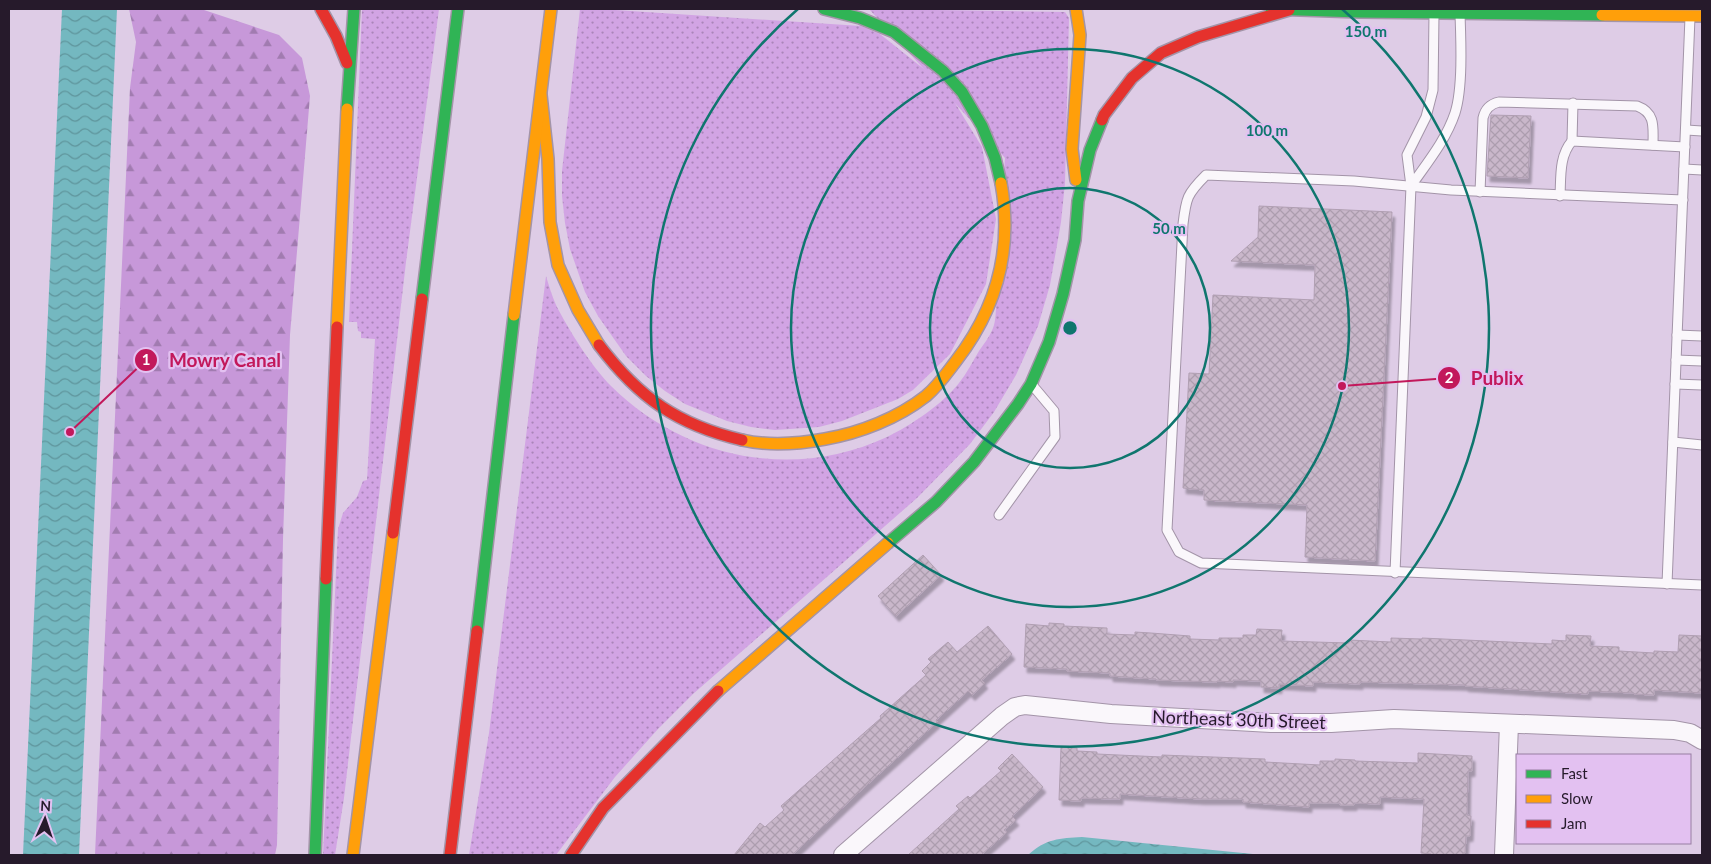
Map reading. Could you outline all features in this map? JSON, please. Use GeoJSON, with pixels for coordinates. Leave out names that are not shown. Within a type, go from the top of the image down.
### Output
{"type":"FeatureCollection","features":[{"type":"Feature","properties":{"kind":"main road"},"geometry":{"type":"LineString","coordinates":[[321,9],[336,36],[349,67]]}},
{"type":"Feature","properties":{"kind":"main road"},"geometry":{"type":"LineString","coordinates":[[315,855],[332,416],[349,67],[354,9]]}},
{"type":"Feature","properties":{"kind":"main road"},"geometry":{"type":"LineString","coordinates":[[353,855],[458,9]]}},
{"type":"Feature","properties":{"kind":"main road"},"geometry":{"type":"LineString","coordinates":[[450,855],[551,9]]}},
{"type":"Feature","properties":{"kind":"main road"},"geometry":{"type":"LineString","coordinates":[[541,95],[549,166],[550,217],[559,268],[586,328],[604,354],[633,385],[660,407],[692,425],[732,438],[767,444],[806,444],[843,437],[876,426],[912,406],[935,388],[970,345],[985,319],[994,294],[1003,262],[1006,229],[1004,197],[995,160],[982,125],[947,75],[897,34],[854,16],[824,9]]}},
{"type":"Feature","properties":{"kind":"main road"},"geometry":{"type":"LineString","coordinates":[[1076,9],[1080,35],[1072,149],[1078,201]]}},
{"type":"Feature","properties":{"kind":"main road"},"geometry":{"type":"LineString","coordinates":[[1271,9],[1702,16]]}},
{"type":"Feature","properties":{"kind":"main road"},"geometry":{"type":"LineString","coordinates":[[572,855],[603,808],[707,700],[936,502],[974,462],[1018,404],[1031,384],[1049,342],[1063,294],[1075,240],[1078,201],[1090,150],[1104,115],[1132,78],[1161,53],[1191,40],[1289,10]]}},
{"type":"Feature","properties":{"kind":"street","name":"Northeast 30th Street"},"geometry":{"type":"LineString","coordinates":[[843,855],[994,722],[1015,707],[1025,705],[1111,714],[1271,723],[1330,723],[1394,719],[1674,730],[1696,736]]}},
{"type":"Feature","properties":{"kind":"street"},"geometry":{"type":"LineString","coordinates":[[1504,855],[1510,724]]}},
{"type":"Feature","properties":{"kind":"lane"},"geometry":{"type":"LineString","coordinates":[[1395,573],[1411,186],[1407,155],[1426,117],[1433,90],[1434,11]]}},
{"type":"Feature","properties":{"kind":"lane"},"geometry":{"type":"LineString","coordinates":[[1411,186],[1440,144],[1456,109],[1459,94],[1460,11]]}},
{"type":"Feature","properties":{"kind":"lane"},"geometry":{"type":"LineString","coordinates":[[1667,584],[1690,16]]}},
{"type":"Feature","properties":{"kind":"lane"},"geometry":{"type":"LineString","coordinates":[[1480,192],[1483,118],[1487,108],[1492,104],[1506,101],[1629,105],[1643,108],[1652,120],[1653,145]]}},
{"type":"Feature","properties":{"kind":"lane"},"geometry":{"type":"LineString","coordinates":[[1560,196],[1562,163],[1565,149],[1572,141],[1573,103]]}},
{"type":"Feature","properties":{"kind":"lane"},"geometry":{"type":"LineString","coordinates":[[1686,130],[1702,131]]}},
{"type":"Feature","properties":{"kind":"lane"},"geometry":{"type":"LineString","coordinates":[[1572,141],[1685,147]]}},
{"type":"Feature","properties":{"kind":"lane"},"geometry":{"type":"LineString","coordinates":[[1684,169],[1702,170]]}},
{"type":"Feature","properties":{"kind":"lane"},"geometry":{"type":"LineString","coordinates":[[1683,200],[1480,192],[1354,181],[1206,175],[1195,186],[1186,201],[1183,224],[1167,530],[1179,552],[1201,563],[1702,585]]}},
{"type":"Feature","properties":{"kind":"lane"},"geometry":{"type":"LineString","coordinates":[[1677,335],[1702,336]]}},
{"type":"Feature","properties":{"kind":"lane"},"geometry":{"type":"LineString","coordinates":[[1676,360],[1702,361]]}},
{"type":"Feature","properties":{"kind":"lane"},"geometry":{"type":"LineString","coordinates":[[999,515],[1055,436],[1054,411],[1031,384]]}},
{"type":"Feature","properties":{"kind":"lane"},"geometry":{"type":"LineString","coordinates":[[1675,384],[1702,385]]}},
{"type":"Feature","properties":{"kind":"lane"},"geometry":{"type":"LineString","coordinates":[[1673,442],[1702,445]]}},
{"type":"Feature","properties":{"kind":"shaded area"},"geometry":{"type":"Polygon","coordinates":[[[362,9],[439,9],[406,262],[344,798],[335,855],[323,855],[338,529],[343,513],[357,497],[363,481],[367,480],[375,339],[361,338],[357,322],[349,322],[362,9]]]}},
{"type":"Feature","properties":{"kind":"shaded area"},"geometry":{"type":"Polygon","coordinates":[[[580,9],[861,26],[880,34],[944,85],[982,147],[996,219],[986,284],[950,354],[913,390],[898,399],[842,421],[819,427],[775,430],[727,421],[685,404],[646,376],[626,356],[598,316],[585,292],[570,249],[565,223],[562,171],[580,9]]]}},
{"type":"Feature","properties":{"kind":"shaded area"},"geometry":{"type":"Polygon","coordinates":[[[869,9],[1065,12],[1069,18],[1065,183],[1061,222],[1050,285],[1038,326],[1016,375],[994,412],[970,444],[917,498],[693,694],[658,729],[615,777],[556,855],[469,855],[489,733],[546,276],[556,305],[567,325],[588,358],[611,386],[640,411],[672,431],[706,446],[742,455],[778,459],[815,458],[851,450],[887,437],[906,427],[953,391],[992,331],[996,314],[996,287],[1005,158],[869,9]]]}},
{"type":"Feature","properties":{"kind":"green space"},"geometry":{"type":"Polygon","coordinates":[[[129,9],[201,9],[279,35],[302,58],[310,96],[290,335],[283,539],[277,845],[275,855],[95,855],[130,88],[136,42],[129,9]]]}},
{"type":"Feature","properties":{"kind":"water"},"geometry":{"type":"Polygon","coordinates":[[[62,9],[117,9],[79,855],[23,855],[62,9]]]}},
{"type":"Feature","properties":{"kind":"water"},"geometry":{"type":"Polygon","coordinates":[[[1082,837],[1263,855],[1028,855],[1053,840],[1082,837]]]}},
{"type":"Feature","properties":{"kind":"building"},"geometry":{"type":"Polygon","coordinates":[[[1491,115],[1531,116],[1528,178],[1487,176],[1491,115]]]}},
{"type":"Feature","properties":{"kind":"building"},"geometry":{"type":"Polygon","coordinates":[[[1259,206],[1392,212],[1375,561],[1305,557],[1307,505],[1204,500],[1204,490],[1183,488],[1189,373],[1209,374],[1213,295],[1314,300],[1315,265],[1231,261],[1258,237],[1259,206]]]}},
{"type":"Feature","properties":{"kind":"building"},"geometry":{"type":"Polygon","coordinates":[[[923,555],[941,575],[896,616],[878,596],[923,555]]]}},
{"type":"Feature","properties":{"kind":"building"},"geometry":{"type":"Polygon","coordinates":[[[1049,623],[1064,624],[1064,626],[1107,628],[1107,634],[1135,635],[1135,632],[1190,636],[1190,639],[1219,640],[1219,638],[1243,638],[1243,635],[1256,635],[1257,629],[1282,630],[1281,641],[1349,643],[1349,640],[1391,642],[1391,638],[1422,638],[1552,644],[1552,640],[1566,641],[1566,635],[1591,636],[1590,646],[1619,647],[1619,651],[1654,653],[1654,651],[1678,652],[1679,635],[1702,636],[1702,693],[1654,690],[1654,695],[1588,691],[1588,694],[1465,685],[1360,682],[1360,684],[1313,682],[1313,686],[1279,684],[1279,688],[1261,687],[1261,681],[1156,680],[1110,676],[1110,673],[1024,667],[1026,624],[1049,626],[1049,623]]]}},
{"type":"Feature","properties":{"kind":"building"},"geometry":{"type":"Polygon","coordinates":[[[988,626],[1012,654],[982,680],[985,683],[972,695],[968,691],[936,720],[937,722],[792,855],[734,855],[760,823],[765,827],[784,810],[781,806],[881,718],[880,716],[926,675],[922,671],[931,662],[928,659],[948,642],[957,652],[988,626]]]}},
{"type":"Feature","properties":{"kind":"building"},"geometry":{"type":"Polygon","coordinates":[[[1061,747],[1077,748],[1077,751],[1097,752],[1097,754],[1265,759],[1265,762],[1320,765],[1320,761],[1335,761],[1335,759],[1418,763],[1418,753],[1472,756],[1472,771],[1468,771],[1467,815],[1471,816],[1470,836],[1466,836],[1465,853],[1463,855],[1431,855],[1421,853],[1424,799],[1380,797],[1380,804],[1354,803],[1354,805],[1340,805],[1340,803],[1309,803],[1309,807],[1243,802],[1243,799],[1201,799],[1120,794],[1120,799],[1081,798],[1081,801],[1059,800],[1061,747]]]}},
{"type":"Feature","properties":{"kind":"building"},"geometry":{"type":"Polygon","coordinates":[[[1012,754],[1043,787],[1012,816],[1016,820],[1004,830],[1007,832],[981,855],[908,855],[959,809],[956,806],[968,796],[970,798],[1001,771],[998,768],[1012,754]]]}},
{"type":"Feature","properties":{"kind":"traffic: fast"},"geometry":{"type":"LineString","coordinates":[[347,109],[354,9]]}},
{"type":"Feature","properties":{"kind":"traffic: fast"},"geometry":{"type":"LineString","coordinates":[[422,299],[458,9]]}},
{"type":"Feature","properties":{"kind":"traffic: fast"},"geometry":{"type":"LineString","coordinates":[[824,9],[860,18],[894,32],[943,71],[962,92],[982,126],[995,158],[1001,183]]}},
{"type":"Feature","properties":{"kind":"traffic: fast"},"geometry":{"type":"LineString","coordinates":[[1271,9],[1602,15]]}},
{"type":"Feature","properties":{"kind":"traffic: fast"},"geometry":{"type":"LineString","coordinates":[[888,543],[936,502],[974,462],[1031,384],[1049,342],[1063,294],[1075,240],[1078,201],[1090,150],[1102,120]]}},
{"type":"Feature","properties":{"kind":"traffic: fast"},"geometry":{"type":"LineString","coordinates":[[477,631],[514,315]]}},
{"type":"Feature","properties":{"kind":"traffic: fast"},"geometry":{"type":"LineString","coordinates":[[315,855],[326,579]]}},
{"type":"Feature","properties":{"kind":"traffic: slow"},"geometry":{"type":"LineString","coordinates":[[514,315],[551,9]]}},
{"type":"Feature","properties":{"kind":"traffic: slow"},"geometry":{"type":"LineString","coordinates":[[1076,9],[1080,35],[1072,149],[1076,180]]}},
{"type":"Feature","properties":{"kind":"traffic: slow"},"geometry":{"type":"LineString","coordinates":[[1602,15],[1702,16]]}},
{"type":"Feature","properties":{"kind":"traffic: slow"},"geometry":{"type":"LineString","coordinates":[[541,95],[548,159],[550,222],[558,265],[578,310],[599,345]]}},
{"type":"Feature","properties":{"kind":"traffic: slow"},"geometry":{"type":"LineString","coordinates":[[337,327],[347,109]]}},
{"type":"Feature","properties":{"kind":"traffic: slow"},"geometry":{"type":"LineString","coordinates":[[742,440],[783,444],[825,439],[852,433],[891,418],[926,396],[938,384],[970,341],[991,299],[1003,254],[1005,231],[1001,183]]}},
{"type":"Feature","properties":{"kind":"traffic: slow"},"geometry":{"type":"LineString","coordinates":[[353,855],[393,533]]}},
{"type":"Feature","properties":{"kind":"traffic: slow"},"geometry":{"type":"LineString","coordinates":[[718,691],[888,543]]}},
{"type":"Feature","properties":{"kind":"traffic: jam"},"geometry":{"type":"LineString","coordinates":[[321,9],[336,36],[347,63]]}},
{"type":"Feature","properties":{"kind":"traffic: jam"},"geometry":{"type":"LineString","coordinates":[[1102,120],[1132,78],[1161,53],[1198,37],[1289,10]]}},
{"type":"Feature","properties":{"kind":"traffic: jam"},"geometry":{"type":"LineString","coordinates":[[393,533],[422,299]]}},
{"type":"Feature","properties":{"kind":"traffic: jam"},"geometry":{"type":"LineString","coordinates":[[326,579],[337,327]]}},
{"type":"Feature","properties":{"kind":"traffic: jam"},"geometry":{"type":"LineString","coordinates":[[599,345],[629,380],[662,407],[698,426],[742,440]]}},
{"type":"Feature","properties":{"kind":"traffic: jam"},"geometry":{"type":"LineString","coordinates":[[450,855],[477,631]]}},
{"type":"Feature","properties":{"kind":"traffic: jam"},"geometry":{"type":"LineString","coordinates":[[571,855],[603,808],[718,691]]}},
{"type":"Feature","properties":{"kind":"place","name":"Publix"},"geometry":{"type":"Point","coordinates":[1342,386]}},
{"type":"Feature","properties":{"kind":"place","name":"Mowry Canal"},"geometry":{"type":"Point","coordinates":[70,432]}}]}
